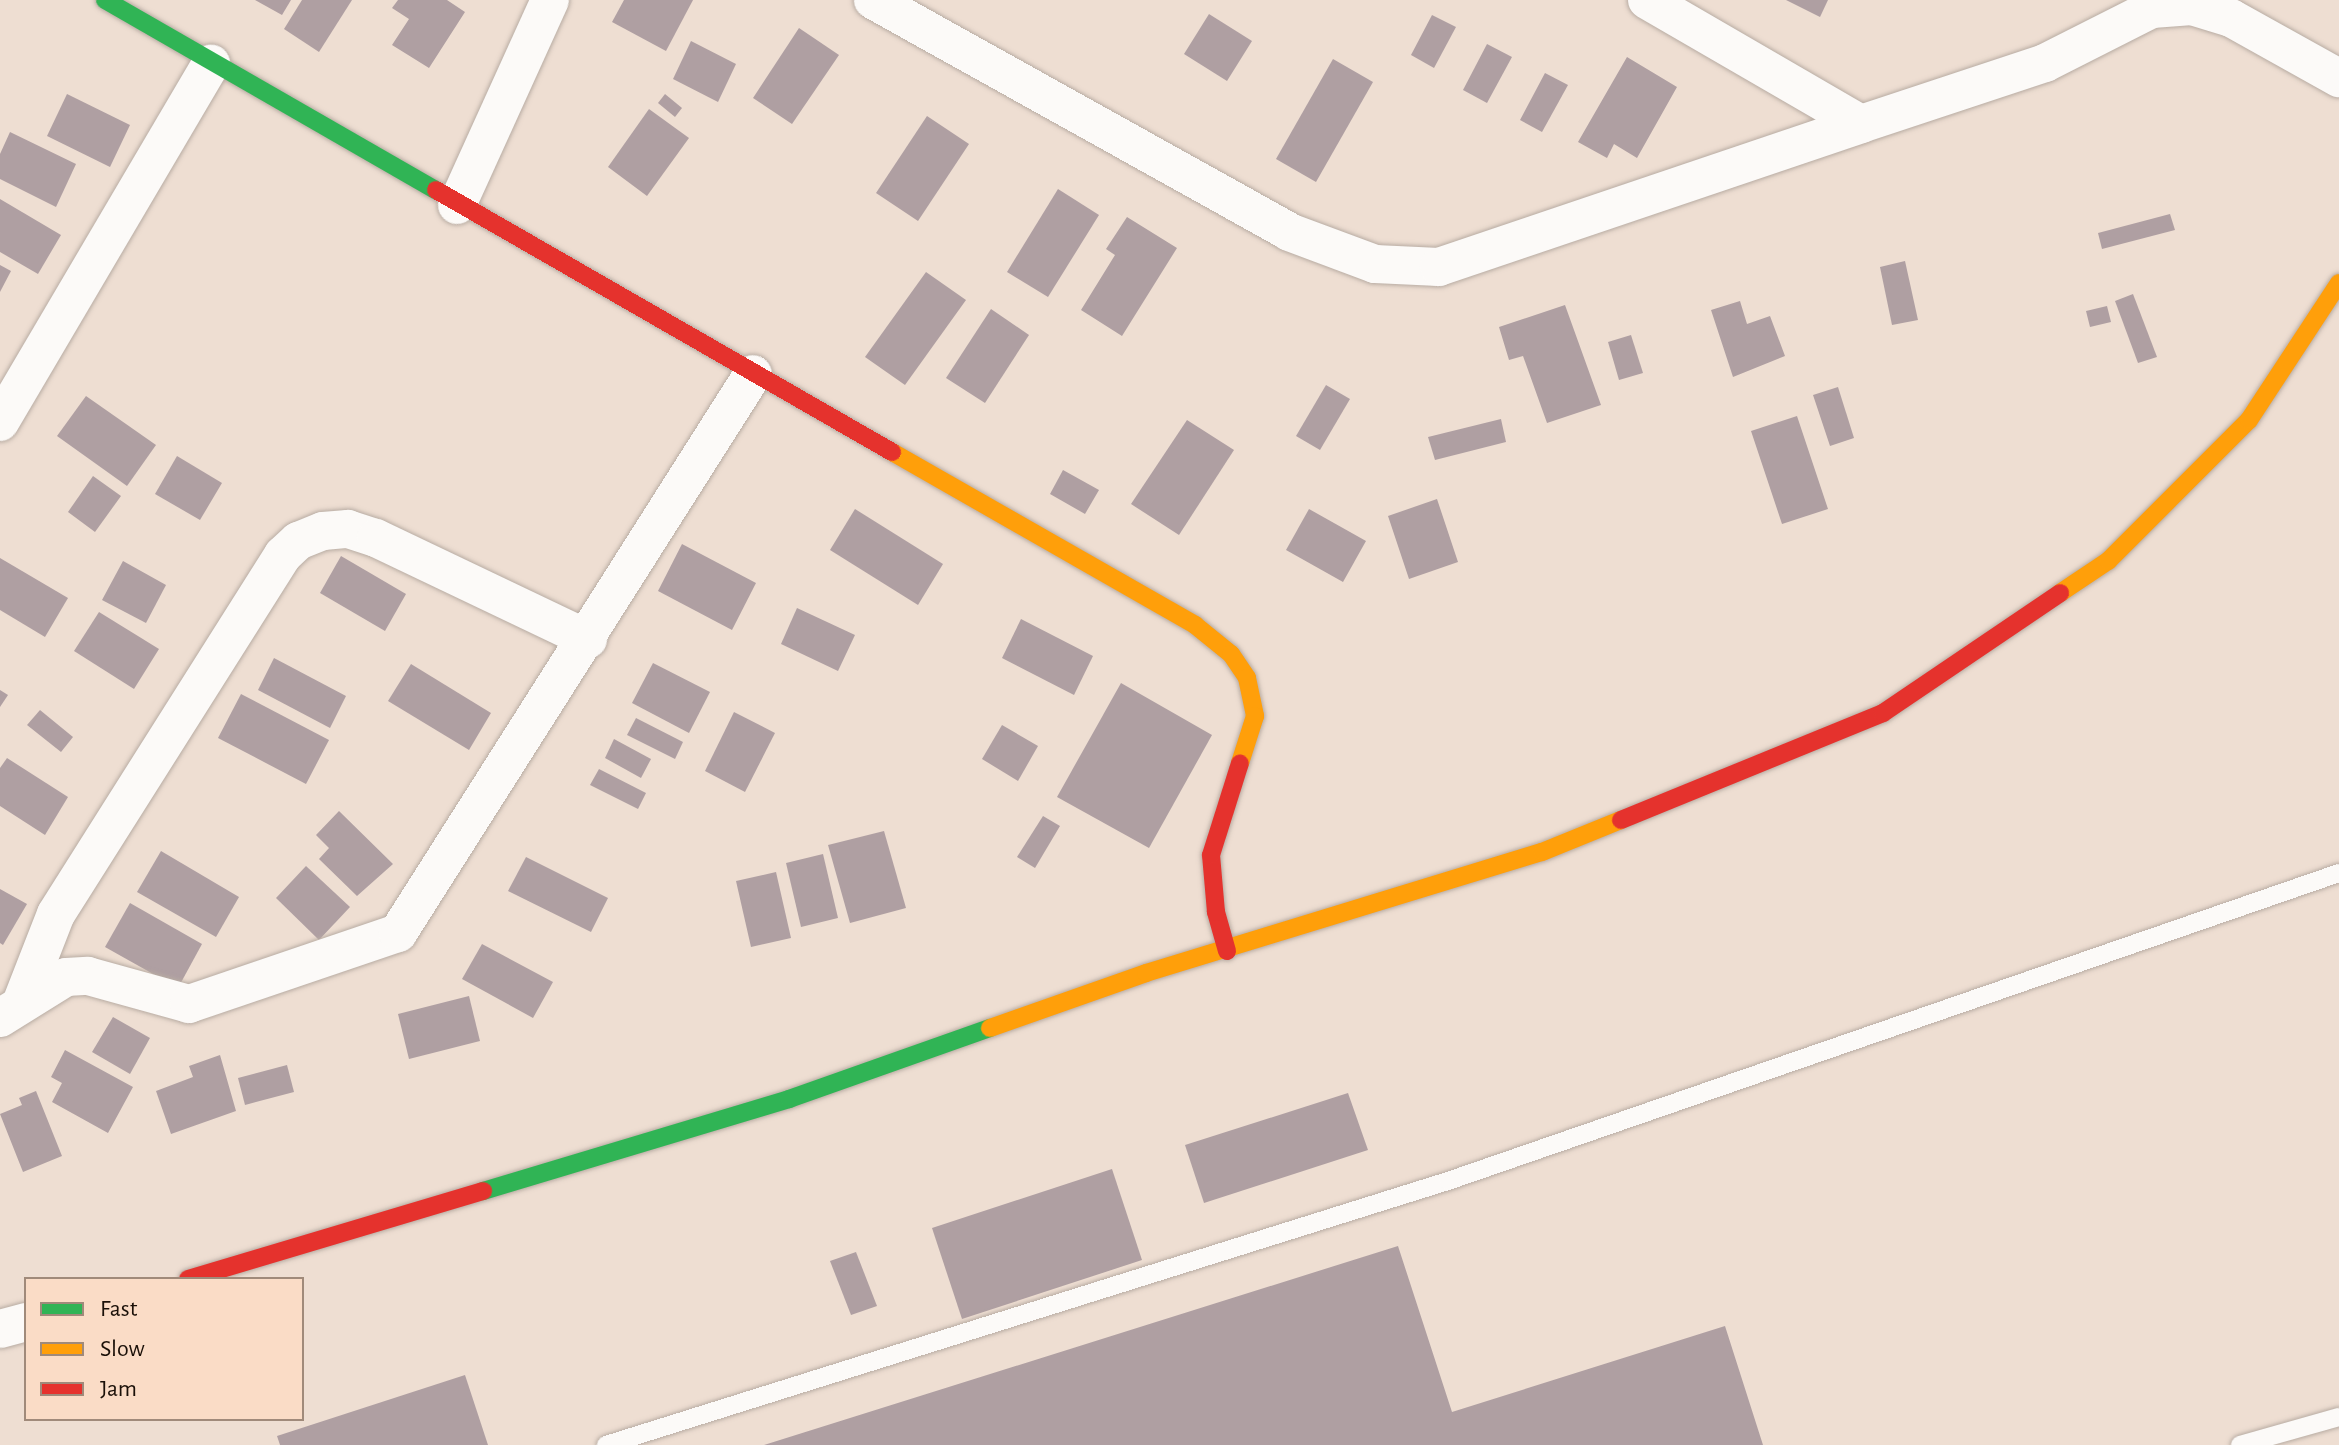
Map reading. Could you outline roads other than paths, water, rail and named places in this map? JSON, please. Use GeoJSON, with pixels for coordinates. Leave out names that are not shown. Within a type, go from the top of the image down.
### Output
{"type":"FeatureCollection","features":[{"type":"Feature","properties":{"kind":"street"},"geometry":{"type":"LineString","coordinates":[[105,0],[211,64],[1195,625],[1231,654],[1247,678],[1255,716],[1211,855],[1216,912],[1227,951]]}},
{"type":"Feature","properties":{"kind":"street"},"geometry":{"type":"LineString","coordinates":[[457,205],[550,0]]}},
{"type":"Feature","properties":{"kind":"street"},"geometry":{"type":"LineString","coordinates":[[873,0],[1289,232],[1375,264],[1439,267],[2045,63],[2152,9],[2192,6],[2231,18],[2339,78]]}},
{"type":"Feature","properties":{"kind":"street"},"geometry":{"type":"LineString","coordinates":[[1647,0],[1861,124]]}},
{"type":"Feature","properties":{"kind":"street"},"geometry":{"type":"LineString","coordinates":[[0,422],[211,64]]}},
{"type":"Feature","properties":{"kind":"street"},"geometry":{"type":"LineString","coordinates":[[195,1277],[789,1099],[1146,973],[1227,951],[1542,852],[1883,713],[2108,561],[2249,420],[2339,283]]}},
{"type":"Feature","properties":{"kind":"street"},"geometry":{"type":"LineString","coordinates":[[11,1010],[66,977],[88,976],[189,1004],[398,933],[588,639],[753,374]]}},
{"type":"Feature","properties":{"kind":"street"},"geometry":{"type":"LineString","coordinates":[[11,1010],[56,914],[283,555],[298,541],[323,531],[348,529],[376,538],[588,639]]}},
{"type":"Feature","properties":{"kind":"street"},"geometry":{"type":"LineString","coordinates":[[0,1329],[24,1323]]}},
{"type":"Feature","properties":{"kind":"lane"},"geometry":{"type":"LineString","coordinates":[[606,1445],[1448,1181],[2339,873]]}},
{"type":"Feature","properties":{"kind":"lane"},"geometry":{"type":"LineString","coordinates":[[2240,1445],[2339,1417]]}}]}
